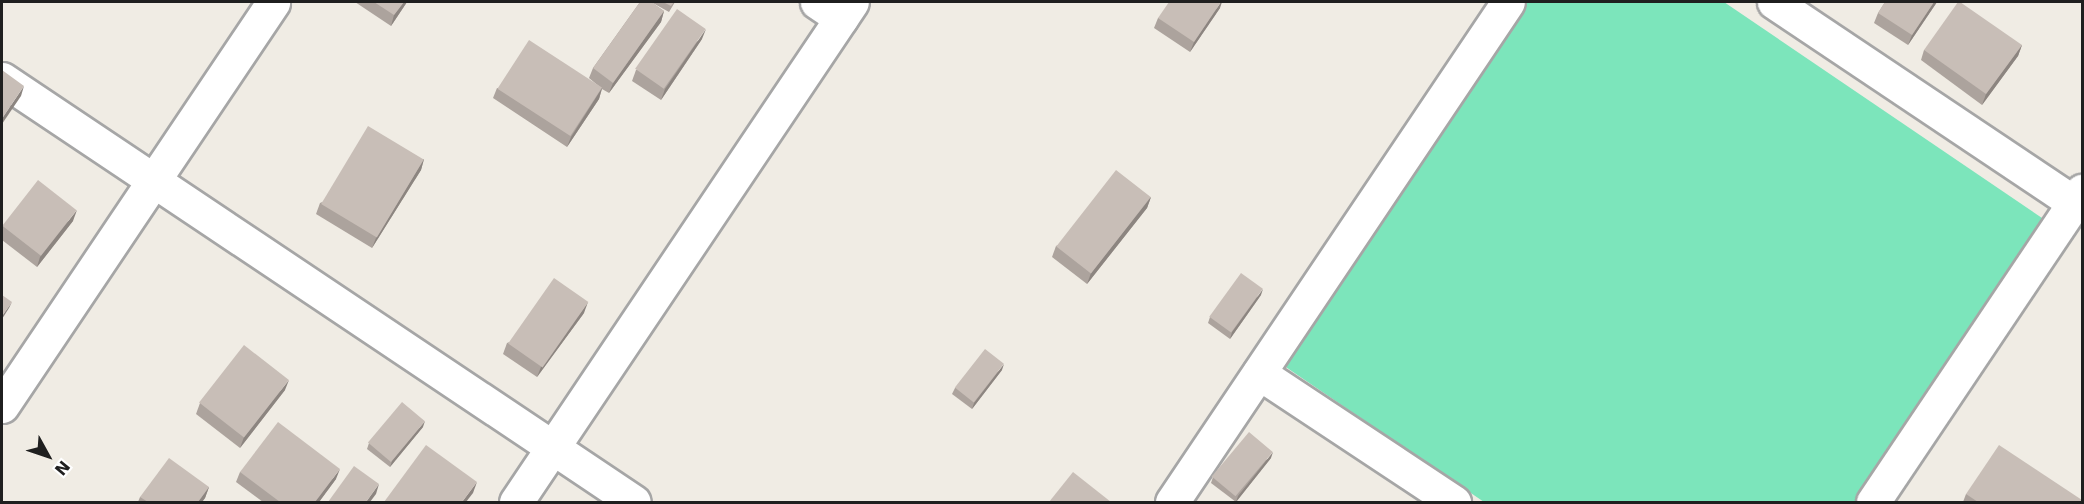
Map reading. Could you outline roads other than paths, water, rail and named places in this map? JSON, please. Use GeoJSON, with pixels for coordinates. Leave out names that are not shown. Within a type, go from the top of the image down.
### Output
{"type":"FeatureCollection","features":[{"type":"Feature","properties":{"kind":"street"},"geometry":{"type":"LineString","coordinates":[[2,406],[273,2]]}},
{"type":"Feature","properties":{"kind":"street"},"geometry":{"type":"LineString","coordinates":[[1172,502],[1508,2]]}},
{"type":"Feature","properties":{"kind":"street"},"geometry":{"type":"LineString","coordinates":[[1774,2],[2078,197],[1873,502]]}},
{"type":"Feature","properties":{"kind":"street"},"geometry":{"type":"LineString","coordinates":[[516,502],[836,7]]}},
{"type":"Feature","properties":{"kind":"street"},"geometry":{"type":"LineString","coordinates":[[2,79],[634,502]]}},
{"type":"Feature","properties":{"kind":"street"},"geometry":{"type":"LineString","coordinates":[[1259,373],[1454,502]]}}]}
